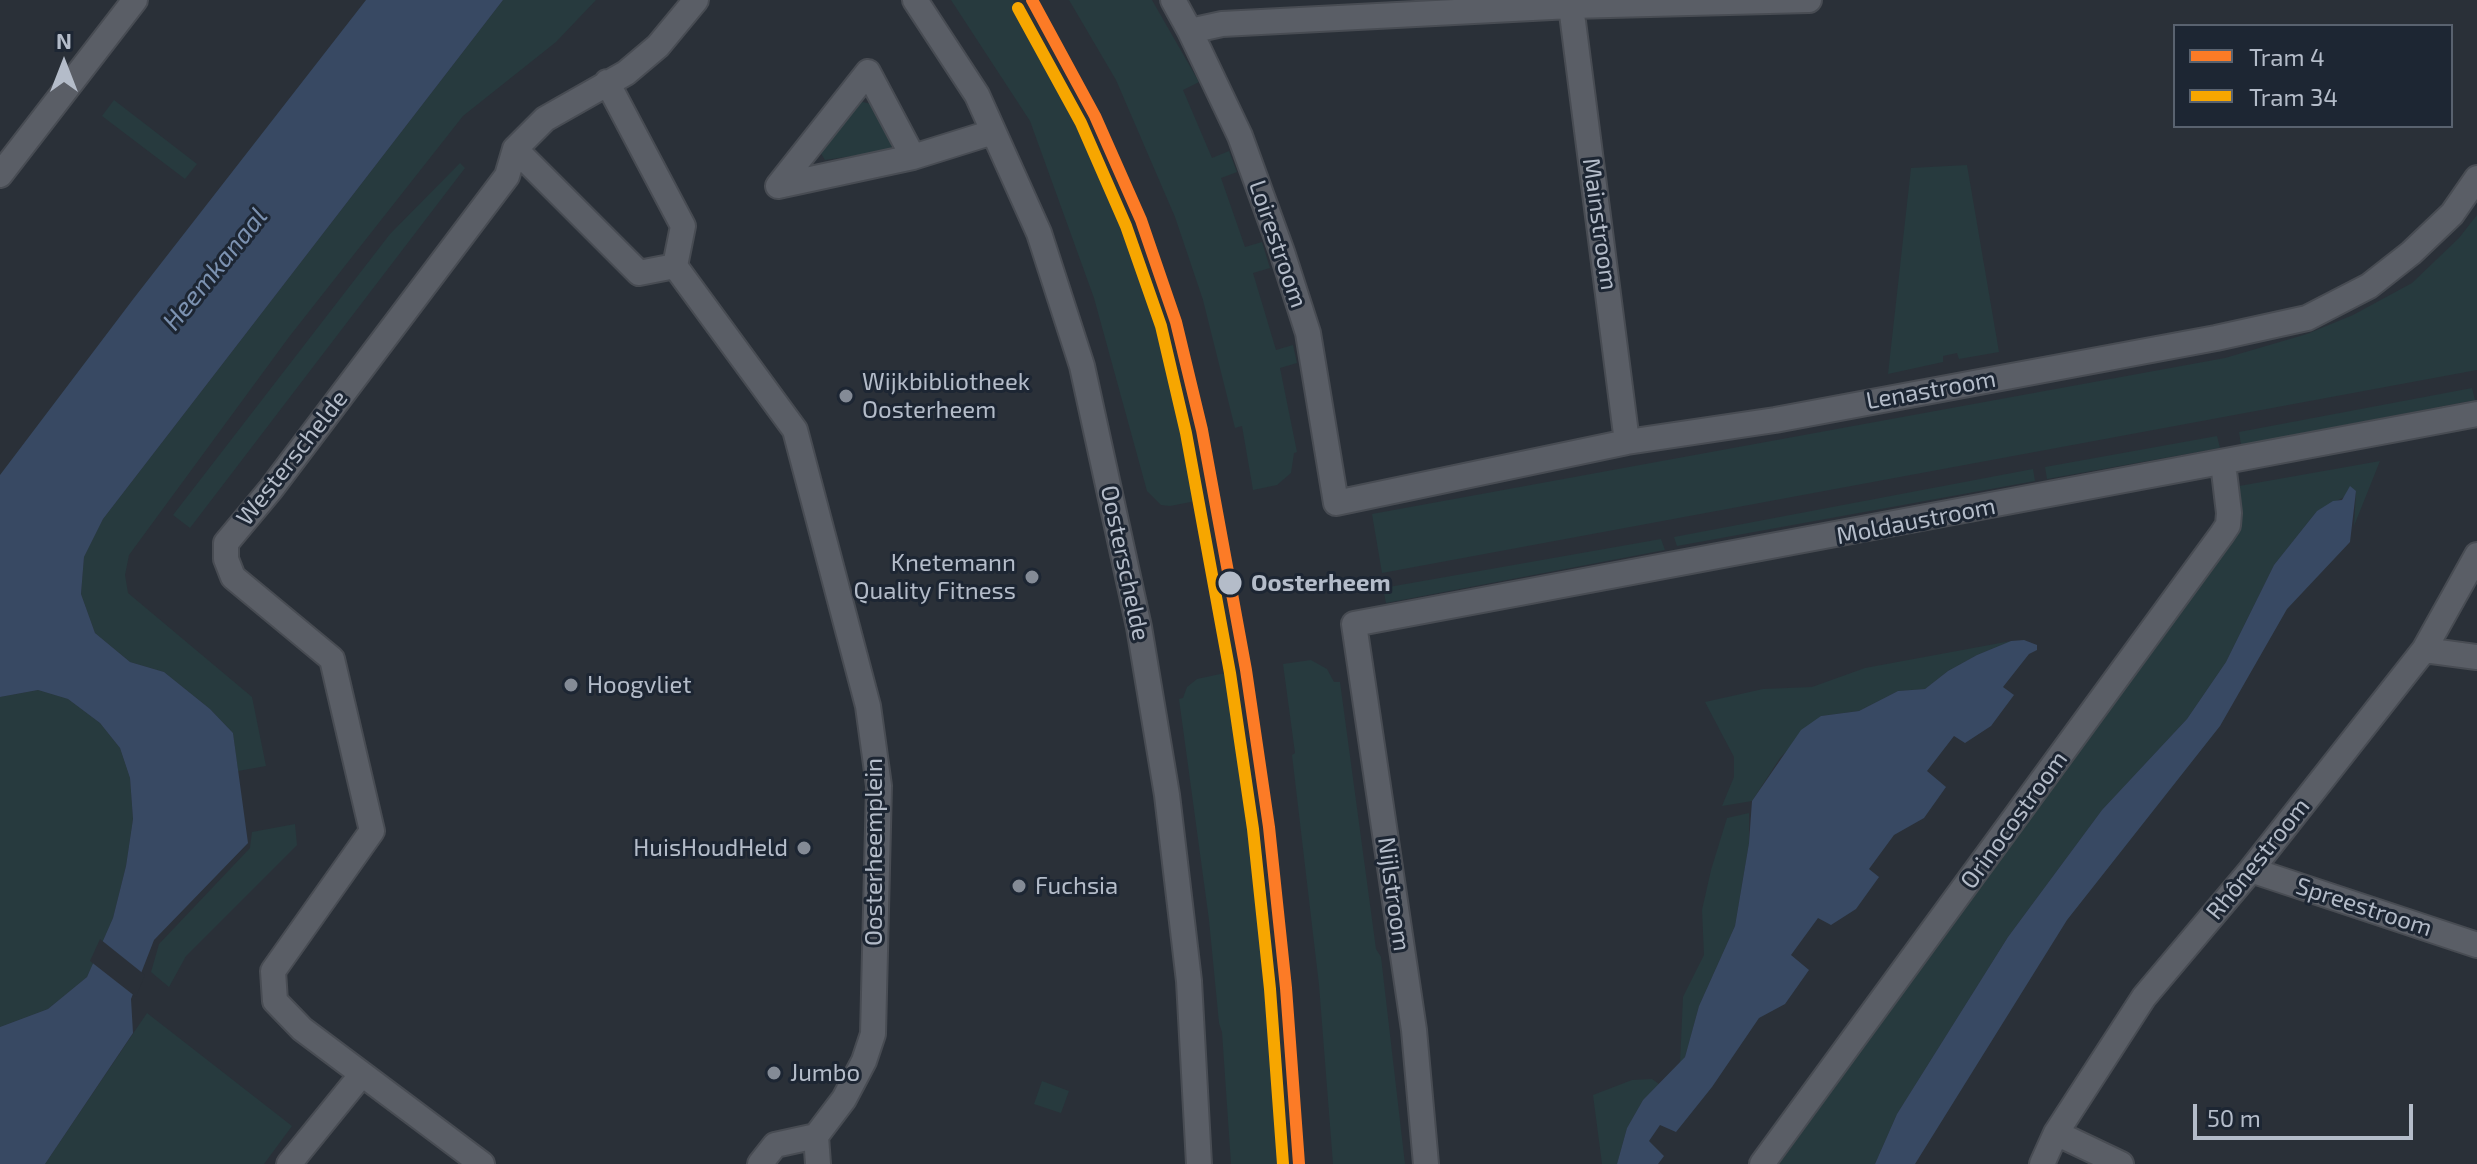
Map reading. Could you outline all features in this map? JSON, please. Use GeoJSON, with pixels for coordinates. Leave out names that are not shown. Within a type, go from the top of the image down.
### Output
{"type":"FeatureCollection","features":[{"type":"Feature","properties":{"kind":"street"},"geometry":{"type":"LineString","coordinates":[[0,175],[135,0]]}},
{"type":"Feature","properties":{"kind":"street","name":"Westerschelde"},"geometry":{"type":"LineString","coordinates":[[362,1074],[302,1029],[275,1001],[273,971],[372,831],[332,659],[233,577],[226,559],[226,543],[271,489],[507,176],[515,149],[545,119],[626,73],[658,46],[696,0]]}},
{"type":"Feature","properties":{"kind":"street","name":"Oosterschelde"},"geometry":{"type":"LineString","coordinates":[[915,0],[977,95],[1039,233],[1082,366],[1133,596],[1167,795],[1189,981],[1199,1164]]}},
{"type":"Feature","properties":{"kind":"street","name":"Loirestroom"},"geometry":{"type":"LineString","coordinates":[[1173,0],[1240,136],[1282,252],[1308,333],[1336,503]]}},
{"type":"Feature","properties":{"kind":"street"},"geometry":{"type":"LineString","coordinates":[[1190,31],[1222,24],[1571,6],[1809,0]]}},
{"type":"Feature","properties":{"kind":"street","name":"Mainstroom"},"geometry":{"type":"LineString","coordinates":[[1571,6],[1627,442]]}},
{"type":"Feature","properties":{"kind":"street"},"geometry":{"type":"LineString","coordinates":[[913,157],[868,72],[778,186],[913,157],[993,132]]}},
{"type":"Feature","properties":{"kind":"street"},"geometry":{"type":"LineString","coordinates":[[515,149],[639,273],[675,266],[683,226],[607,82]]}},
{"type":"Feature","properties":{"kind":"street","name":"Lenastroom"},"geometry":{"type":"LineString","coordinates":[[1336,503],[1627,442],[1775,420],[2216,338],[2307,318],[2369,286],[2411,253],[2452,214],[2477,178]]}},
{"type":"Feature","properties":{"kind":"street","name":"Oosterheemplein"},"geometry":{"type":"LineString","coordinates":[[675,266],[795,430],[868,706],[879,786],[873,1034],[864,1061],[844,1099],[816,1136]]}},
{"type":"Feature","properties":{"kind":"street","name":"Moldaustroom"},"geometry":{"type":"LineString","coordinates":[[1354,624],[2477,414]]}},
{"type":"Feature","properties":{"kind":"street","name":"Orinocostroom"},"geometry":{"type":"LineString","coordinates":[[1762,1164],[2228,525],[2223,463]]}},
{"type":"Feature","properties":{"kind":"street","name":"Rhônestroom"},"geometry":{"type":"LineString","coordinates":[[2042,1164],[2056,1133],[2144,997],[2251,870],[2424,650],[2477,555]]}},
{"type":"Feature","properties":{"kind":"street","name":"Nijlstroom"},"geometry":{"type":"LineString","coordinates":[[1354,624],[1414,1030],[1426,1164]]}},
{"type":"Feature","properties":{"kind":"street"},"geometry":{"type":"LineString","coordinates":[[2424,650],[2477,657]]}},
{"type":"Feature","properties":{"kind":"street","name":"Spreestroom"},"geometry":{"type":"LineString","coordinates":[[2251,870],[2477,945]]}},
{"type":"Feature","properties":{"kind":"street"},"geometry":{"type":"LineString","coordinates":[[299,1161],[362,1074],[482,1164]]}},
{"type":"Feature","properties":{"kind":"street"},"geometry":{"type":"LineString","coordinates":[[2056,1133],[2121,1164]]}},
{"type":"Feature","properties":{"kind":"street"},"geometry":{"type":"LineString","coordinates":[[760,1164],[775,1145],[816,1136],[818,1164]]}},
{"type":"Feature","properties":{"kind":"green space"},"geometry":{"type":"Polygon","coordinates":[[[503,0],[596,0],[556,42],[463,116],[289,337],[129,555],[125,575],[128,593],[252,697],[266,766],[238,771],[233,733],[210,709],[164,672],[130,662],[95,633],[81,594],[84,557],[103,519],[503,0]]]}},
{"type":"Feature","properties":{"kind":"green space"},"geometry":{"type":"Polygon","coordinates":[[[951,0],[1013,0],[1058,72],[1104,169],[1158,311],[1186,423],[1181,425],[1196,501],[1161,505],[1147,491],[1094,298],[1030,121],[951,0]]]}},
{"type":"Feature","properties":{"kind":"green space"},"geometry":{"type":"Polygon","coordinates":[[[1069,0],[1152,0],[1199,82],[1183,90],[1212,158],[1229,151],[1237,172],[1221,178],[1245,247],[1262,242],[1270,268],[1253,273],[1276,350],[1293,345],[1297,363],[1280,368],[1297,452],[1294,453],[1291,473],[1277,485],[1253,490],[1242,426],[1235,428],[1203,300],[1175,217],[1116,80],[1069,0]]]}},
{"type":"Feature","properties":{"kind":"green space"},"geometry":{"type":"Polygon","coordinates":[[[114,100],[197,164],[185,179],[102,116],[114,100]]]}},
{"type":"Feature","properties":{"kind":"green space"},"geometry":{"type":"Polygon","coordinates":[[[857,104],[871,104],[893,140],[891,148],[825,160],[820,152],[857,104]]]}},
{"type":"Feature","properties":{"kind":"green space"},"geometry":{"type":"Polygon","coordinates":[[[460,163],[465,168],[190,528],[173,515],[390,234],[460,163]]]}},
{"type":"Feature","properties":{"kind":"green space"},"geometry":{"type":"Polygon","coordinates":[[[1967,165],[1999,352],[1959,359],[1957,353],[1943,356],[1943,362],[1888,374],[1911,168],[1967,165]]]}},
{"type":"Feature","properties":{"kind":"green space"},"geometry":{"type":"Polygon","coordinates":[[[2477,215],[2477,370],[1382,573],[1372,514],[2225,358],[2307,334],[2353,315],[2412,283],[2459,238],[2477,215]]]}},
{"type":"Feature","properties":{"kind":"green space"},"geometry":{"type":"Polygon","coordinates":[[[2472,388],[2475,400],[2241,445],[2239,432],[2472,388]]]}},
{"type":"Feature","properties":{"kind":"green space"},"geometry":{"type":"Polygon","coordinates":[[[2217,436],[2220,448],[2047,479],[2045,467],[2217,436]]]}},
{"type":"Feature","properties":{"kind":"green space"},"geometry":{"type":"Polygon","coordinates":[[[2380,461],[2354,526],[2356,491],[2317,511],[2274,565],[2226,662],[2187,719],[2102,810],[2008,937],[1897,1114],[1875,1164],[1779,1164],[2229,541],[2240,512],[2239,486],[2380,461]]]}},
{"type":"Feature","properties":{"kind":"green space"},"geometry":{"type":"Polygon","coordinates":[[[2033,469],[2035,481],[1677,546],[1674,537],[2033,469]]]}},
{"type":"Feature","properties":{"kind":"green space"},"geometry":{"type":"Polygon","coordinates":[[[1661,539],[1665,550],[1386,603],[1383,588],[1661,539]]]}},
{"type":"Feature","properties":{"kind":"green space"},"geometry":{"type":"Polygon","coordinates":[[[2011,641],[1948,671],[1925,689],[1898,691],[1859,711],[1821,716],[1780,758],[1752,801],[1722,806],[1734,777],[1734,757],[1705,702],[1763,689],[1812,687],[1865,668],[2011,641]]]}},
{"type":"Feature","properties":{"kind":"green space"},"geometry":{"type":"Polygon","coordinates":[[[1311,660],[1327,669],[1334,682],[1340,682],[1376,949],[1381,957],[1405,1164],[1333,1164],[1319,985],[1283,664],[1311,660]]]}},
{"type":"Feature","properties":{"kind":"green space"},"geometry":{"type":"Polygon","coordinates":[[[1225,673],[1236,748],[1242,748],[1257,863],[1286,1164],[1231,1164],[1222,1032],[1179,699],[1197,679],[1225,673]]]}},
{"type":"Feature","properties":{"kind":"green space"},"geometry":{"type":"Polygon","coordinates":[[[38,690],[68,699],[100,723],[120,748],[130,778],[133,819],[126,866],[113,918],[87,977],[48,1009],[0,1027],[0,697],[38,690]]]}},
{"type":"Feature","properties":{"kind":"green space"},"geometry":{"type":"Polygon","coordinates":[[[1749,813],[1749,843],[1735,926],[1699,1006],[1685,1057],[1680,1063],[1683,997],[1704,955],[1702,910],[1711,870],[1727,818],[1749,813]]]}},
{"type":"Feature","properties":{"kind":"green space"},"geometry":{"type":"Polygon","coordinates":[[[295,824],[297,845],[186,956],[169,987],[151,972],[159,944],[250,848],[252,832],[295,824]]]}},
{"type":"Feature","properties":{"kind":"green space"},"geometry":{"type":"Polygon","coordinates":[[[147,1013],[292,1126],[264,1164],[45,1164],[147,1013]]]}},
{"type":"Feature","properties":{"kind":"green space"},"geometry":{"type":"Polygon","coordinates":[[[1652,1079],[1659,1084],[1643,1100],[1627,1128],[1617,1164],[1602,1164],[1593,1095],[1632,1080],[1652,1079]]]}},
{"type":"Feature","properties":{"kind":"green space"},"geometry":{"type":"Polygon","coordinates":[[[1042,1081],[1069,1091],[1061,1113],[1034,1104],[1042,1081]]]}},
{"type":"Feature","properties":{"kind":"water","name":"Heemkanaal"},"geometry":{"type":"Polygon","coordinates":[[[366,0],[503,0],[103,519],[84,557],[81,594],[95,633],[130,662],[164,672],[210,709],[233,733],[248,843],[154,940],[131,999],[133,1033],[45,1164],[0,1164],[0,1027],[48,1009],[87,977],[113,918],[126,866],[133,819],[130,778],[120,748],[100,723],[68,699],[38,690],[0,697],[0,475],[366,0]]]}},
{"type":"Feature","properties":{"kind":"water"},"geometry":{"type":"Polygon","coordinates":[[[2350,486],[2356,491],[2350,542],[2287,609],[2220,726],[2067,920],[1915,1164],[1875,1164],[1897,1114],[2008,937],[2102,810],[2187,719],[2226,662],[2274,565],[2317,511],[2333,501],[2342,500],[2350,486]]]}},
{"type":"Feature","properties":{"kind":"water"},"geometry":{"type":"Polygon","coordinates":[[[2024,640],[2037,645],[2037,650],[2029,654],[2003,687],[2014,695],[1991,726],[1965,743],[1954,736],[1927,771],[1946,787],[1924,818],[1894,835],[1869,869],[1879,877],[1856,909],[1831,925],[1818,918],[1791,955],[1809,970],[1785,1004],[1759,1018],[1712,1087],[1676,1132],[1660,1125],[1649,1141],[1664,1156],[1658,1164],[1617,1164],[1627,1128],[1643,1100],[1685,1057],[1699,1006],[1735,926],[1749,843],[1752,801],[1801,730],[1821,716],[1859,711],[1898,691],[1925,689],[1948,671],[1977,655],[2011,641],[2024,640]]]}},
{"type":"Feature","properties":{"kind":"pier"},"geometry":{"type":"Polygon","coordinates":[[[100,939],[145,975],[136,997],[90,961],[100,939]]]}},
{"type":"Feature","properties":{"kind":"tram line","name":"4"},"geometry":{"type":"LineString","coordinates":[[1032,0],[1095,116],[1141,220],[1176,322],[1202,430],[1246,670],[1269,827],[1286,988],[1299,1164]]}},
{"type":"Feature","properties":{"kind":"tram line","name":"34"},"geometry":{"type":"LineString","coordinates":[[1018,8],[1081,123],[1126,226],[1161,326],[1186,433],[1230,673],[1253,829],[1270,989],[1283,1164]]}},
{"type":"Feature","properties":{"kind":"place","name":"Wijkbibliotheek Oosterheem"},"geometry":{"type":"Point","coordinates":[846,396]}},
{"type":"Feature","properties":{"kind":"place","name":"Knetemann Quality Fitness"},"geometry":{"type":"Point","coordinates":[1032,577]}},
{"type":"Feature","properties":{"kind":"place","name":"Oosterheem"},"geometry":{"type":"Point","coordinates":[1230,583]}},
{"type":"Feature","properties":{"kind":"place","name":"Hoogvliet"},"geometry":{"type":"Point","coordinates":[571,685]}},
{"type":"Feature","properties":{"kind":"place","name":"HuisHoudHeld"},"geometry":{"type":"Point","coordinates":[804,848]}},
{"type":"Feature","properties":{"kind":"place","name":"Fuchsia"},"geometry":{"type":"Point","coordinates":[1019,886]}},
{"type":"Feature","properties":{"kind":"place","name":"Jumbo"},"geometry":{"type":"Point","coordinates":[774,1073]}}]}
